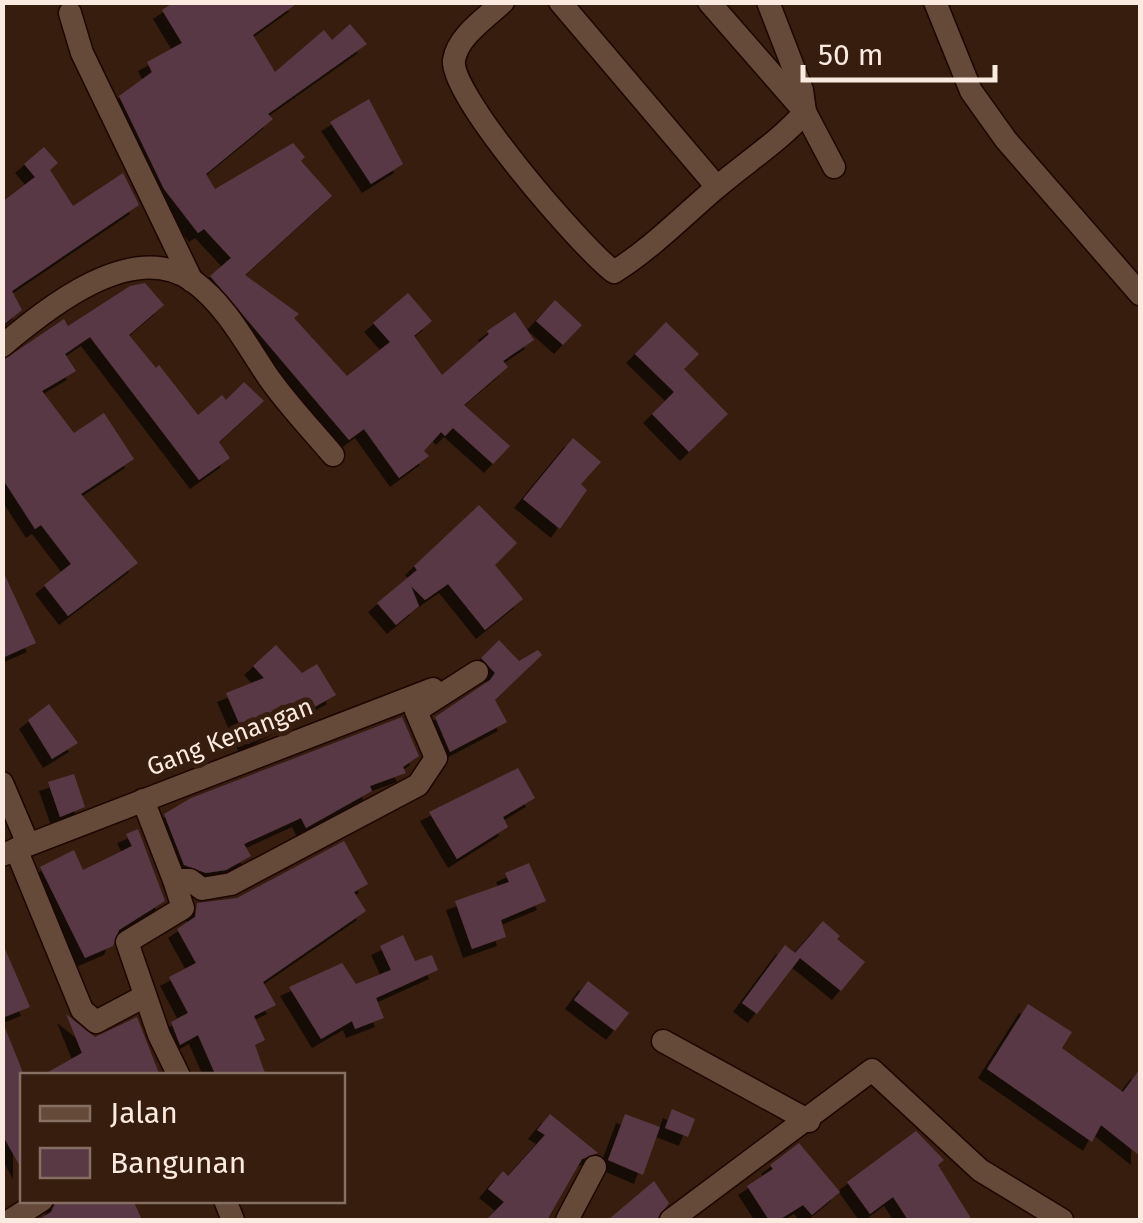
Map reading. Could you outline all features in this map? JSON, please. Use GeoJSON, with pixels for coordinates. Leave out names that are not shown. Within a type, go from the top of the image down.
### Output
{"type":"FeatureCollection","features":[{"type":"Feature","properties":{"kind":"street"},"geometry":{"type":"LineString","coordinates":[[504,2],[457,51],[454,74],[516,166],[590,254],[614,272],[637,258],[717,187],[785,135],[805,112],[802,90],[768,2]]}},
{"type":"Feature","properties":{"kind":"street"},"geometry":{"type":"LineString","coordinates":[[560,2],[717,187]]}},
{"type":"Feature","properties":{"kind":"street"},"geometry":{"type":"LineString","coordinates":[[709,2],[805,112],[834,167]]}},
{"type":"Feature","properties":{"kind":"street"},"geometry":{"type":"LineString","coordinates":[[935,2],[970,91],[1006,140],[1140,294]]}},
{"type":"Feature","properties":{"kind":"street"},"geometry":{"type":"LineString","coordinates":[[70,13],[82,53],[192,280],[239,330],[272,381],[333,455]]}},
{"type":"Feature","properties":{"kind":"street"},"geometry":{"type":"LineString","coordinates":[[2,346],[42,312],[81,289],[136,267],[168,268],[192,280]]}},
{"type":"Feature","properties":{"kind":"street","name":"Gang Kenangan"},"geometry":{"type":"LineString","coordinates":[[16,849],[477,672],[416,710],[436,758],[430,774],[418,784],[231,884],[202,889],[190,880],[174,880]]}},
{"type":"Feature","properties":{"kind":"street"},"geometry":{"type":"LineString","coordinates":[[2,783],[16,849],[82,1010],[96,1022],[145,996]]}},
{"type":"Feature","properties":{"kind":"street"},"geometry":{"type":"LineString","coordinates":[[142,800],[183,908],[127,942],[177,1073]]}},
{"type":"Feature","properties":{"kind":"street"},"geometry":{"type":"LineString","coordinates":[[663,1041],[809,1121]]}},
{"type":"Feature","properties":{"kind":"street"},"geometry":{"type":"LineString","coordinates":[[672,1220],[872,1070],[980,1170],[1062,1220]]}},
{"type":"Feature","properties":{"kind":"street"},"geometry":{"type":"LineString","coordinates":[[566,1220],[595,1166]]}},
{"type":"Feature","properties":{"kind":"street"},"geometry":{"type":"LineString","coordinates":[[11,1220],[37,1203]]}},
{"type":"Feature","properties":{"kind":"street"},"geometry":{"type":"LineString","coordinates":[[1017,1220],[1036,1203]]}},
{"type":"Feature","properties":{"kind":"building"},"geometry":{"type":"Polygon","coordinates":[[[174,2],[299,2],[253,35],[275,72],[324,30],[332,40],[350,24],[367,44],[268,114],[273,119],[206,174],[215,189],[293,143],[305,157],[301,161],[332,196],[245,275],[299,314],[294,318],[347,376],[390,342],[373,323],[408,293],[432,321],[414,336],[442,375],[489,334],[487,331],[515,312],[534,340],[503,361],[508,367],[464,405],[510,446],[493,464],[453,428],[445,436],[441,432],[424,451],[429,456],[399,478],[364,429],[349,440],[210,276],[231,258],[204,229],[198,233],[164,189],[119,96],[152,72],[147,62],[182,43],[162,10],[174,2]]]}},
{"type":"Feature","properties":{"kind":"building"},"geometry":{"type":"Polygon","coordinates":[[[369,99],[403,164],[371,184],[330,122],[369,99]]]}},
{"type":"Feature","properties":{"kind":"building"},"geometry":{"type":"Polygon","coordinates":[[[44,147],[58,163],[50,170],[73,206],[123,173],[139,205],[12,291],[22,310],[2,326],[2,202],[35,177],[24,164],[44,147]]]}},
{"type":"Feature","properties":{"kind":"building"},"geometry":{"type":"Polygon","coordinates":[[[145,283],[164,305],[129,335],[156,368],[159,365],[198,415],[222,395],[226,400],[244,382],[264,401],[219,442],[230,458],[199,480],[90,337],[65,354],[76,371],[42,391],[74,433],[104,413],[134,459],[81,494],[138,563],[68,616],[44,585],[71,564],[41,525],[35,529],[2,478],[2,361],[64,319],[68,326],[130,286],[145,283]]]}},
{"type":"Feature","properties":{"kind":"building"},"geometry":{"type":"Polygon","coordinates":[[[555,300],[582,325],[563,345],[536,321],[555,300]]]}},
{"type":"Feature","properties":{"kind":"building"},"geometry":{"type":"Polygon","coordinates":[[[666,322],[699,354],[684,369],[728,414],[689,452],[652,414],[674,392],[635,354],[666,322]]]}},
{"type":"Feature","properties":{"kind":"building"},"geometry":{"type":"Polygon","coordinates":[[[573,438],[601,462],[581,484],[587,490],[560,529],[523,499],[573,438]]]}},
{"type":"Feature","properties":{"kind":"building"},"geometry":{"type":"Polygon","coordinates":[[[479,505],[517,543],[495,565],[523,599],[485,630],[448,584],[425,600],[411,586],[419,606],[396,625],[377,603],[417,570],[414,566],[479,505]]]}},
{"type":"Feature","properties":{"kind":"building"},"geometry":{"type":"Polygon","coordinates":[[[2,569],[36,643],[2,658],[2,569]]]}},
{"type":"Feature","properties":{"kind":"building"},"geometry":{"type":"Polygon","coordinates":[[[499,640],[519,661],[538,650],[542,655],[495,700],[507,722],[450,752],[435,717],[490,680],[495,673],[481,658],[499,640]]]}},
{"type":"Feature","properties":{"kind":"building"},"geometry":{"type":"Polygon","coordinates":[[[276,645],[302,673],[317,664],[336,695],[248,744],[226,693],[264,678],[253,666],[276,645]]]}},
{"type":"Feature","properties":{"kind":"building"},"geometry":{"type":"Polygon","coordinates":[[[49,704],[78,743],[52,759],[28,720],[49,704]]]}},
{"type":"Feature","properties":{"kind":"building"},"geometry":{"type":"Polygon","coordinates":[[[402,717],[419,756],[403,767],[406,773],[370,786],[372,791],[306,828],[301,818],[244,844],[251,856],[226,870],[206,873],[184,865],[164,814],[191,798],[402,717]]]}},
{"type":"Feature","properties":{"kind":"building"},"geometry":{"type":"Polygon","coordinates":[[[518,768],[535,798],[503,817],[508,827],[457,859],[429,812],[518,768]]]}},
{"type":"Feature","properties":{"kind":"building"},"geometry":{"type":"Polygon","coordinates":[[[74,774],[85,807],[60,817],[48,782],[74,774]]]}},
{"type":"Feature","properties":{"kind":"building"},"geometry":{"type":"Polygon","coordinates":[[[138,829],[165,901],[119,930],[113,946],[85,958],[40,867],[74,850],[83,870],[132,846],[126,834],[138,829]]]}},
{"type":"Feature","properties":{"kind":"building"},"geometry":{"type":"Polygon","coordinates":[[[344,841],[368,884],[354,892],[366,911],[263,982],[276,1005],[254,1016],[265,1040],[255,1045],[265,1073],[215,1073],[198,1035],[180,1045],[171,1022],[188,1013],[169,977],[196,963],[177,929],[195,917],[197,903],[237,898],[344,841]]]}},
{"type":"Feature","properties":{"kind":"building"},"geometry":{"type":"Polygon","coordinates":[[[529,863],[546,901],[501,920],[506,937],[472,949],[455,901],[509,882],[505,873],[529,863]]]}},
{"type":"Feature","properties":{"kind":"building"},"geometry":{"type":"Polygon","coordinates":[[[823,921],[840,936],[837,939],[865,962],[841,991],[800,958],[757,1014],[742,1003],[785,945],[795,953],[823,921]]]}},
{"type":"Feature","properties":{"kind":"building"},"geometry":{"type":"Polygon","coordinates":[[[403,935],[415,961],[432,955],[438,970],[376,998],[384,1018],[355,1029],[352,1021],[321,1039],[289,987],[342,963],[356,984],[391,970],[380,946],[403,935]]]}},
{"type":"Feature","properties":{"kind":"building"},"geometry":{"type":"Polygon","coordinates":[[[2,942],[30,1007],[2,1018],[2,942]]]}},
{"type":"Feature","properties":{"kind":"building"},"geometry":{"type":"Polygon","coordinates":[[[588,981],[629,1013],[615,1031],[574,1000],[588,981]]]}},
{"type":"Feature","properties":{"kind":"building"},"geometry":{"type":"Polygon","coordinates":[[[1028,1004],[1072,1032],[1062,1048],[1123,1092],[1140,1069],[1140,1156],[1101,1125],[1092,1142],[987,1069],[1028,1004]]]}},
{"type":"Feature","properties":{"kind":"building"},"geometry":{"type":"Polygon","coordinates":[[[66,1014],[95,1037],[137,1017],[159,1073],[46,1073],[82,1053],[66,1014]]]}},
{"type":"Feature","properties":{"kind":"building"},"geometry":{"type":"Polygon","coordinates":[[[3,1023],[22,1070],[20,1166],[2,1134],[3,1023]]]}},
{"type":"Feature","properties":{"kind":"building"},"geometry":{"type":"Polygon","coordinates":[[[672,1109],[695,1119],[688,1137],[665,1128],[672,1109]]]}},
{"type":"Feature","properties":{"kind":"building"},"geometry":{"type":"Polygon","coordinates":[[[550,1114],[598,1153],[582,1159],[547,1220],[486,1220],[504,1202],[488,1189],[503,1171],[508,1176],[545,1135],[537,1130],[550,1114]]]}},
{"type":"Feature","properties":{"kind":"building"},"geometry":{"type":"Polygon","coordinates":[[[625,1114],[660,1127],[643,1175],[608,1160],[625,1114]]]}},
{"type":"Feature","properties":{"kind":"building"},"geometry":{"type":"Polygon","coordinates":[[[916,1131],[944,1160],[938,1165],[972,1220],[908,1220],[893,1197],[870,1214],[847,1182],[916,1131]]]}},
{"type":"Feature","properties":{"kind":"building"},"geometry":{"type":"Polygon","coordinates":[[[799,1143],[840,1192],[812,1215],[803,1205],[779,1220],[769,1220],[747,1186],[773,1169],[770,1165],[799,1143]]]}},
{"type":"Feature","properties":{"kind":"building"},"geometry":{"type":"Polygon","coordinates":[[[654,1181],[669,1203],[656,1220],[608,1220],[654,1181]]]}},
{"type":"Feature","properties":{"kind":"building"},"geometry":{"type":"Polygon","coordinates":[[[56,1203],[134,1203],[142,1220],[38,1220],[51,1212],[56,1203]]]}}]}
